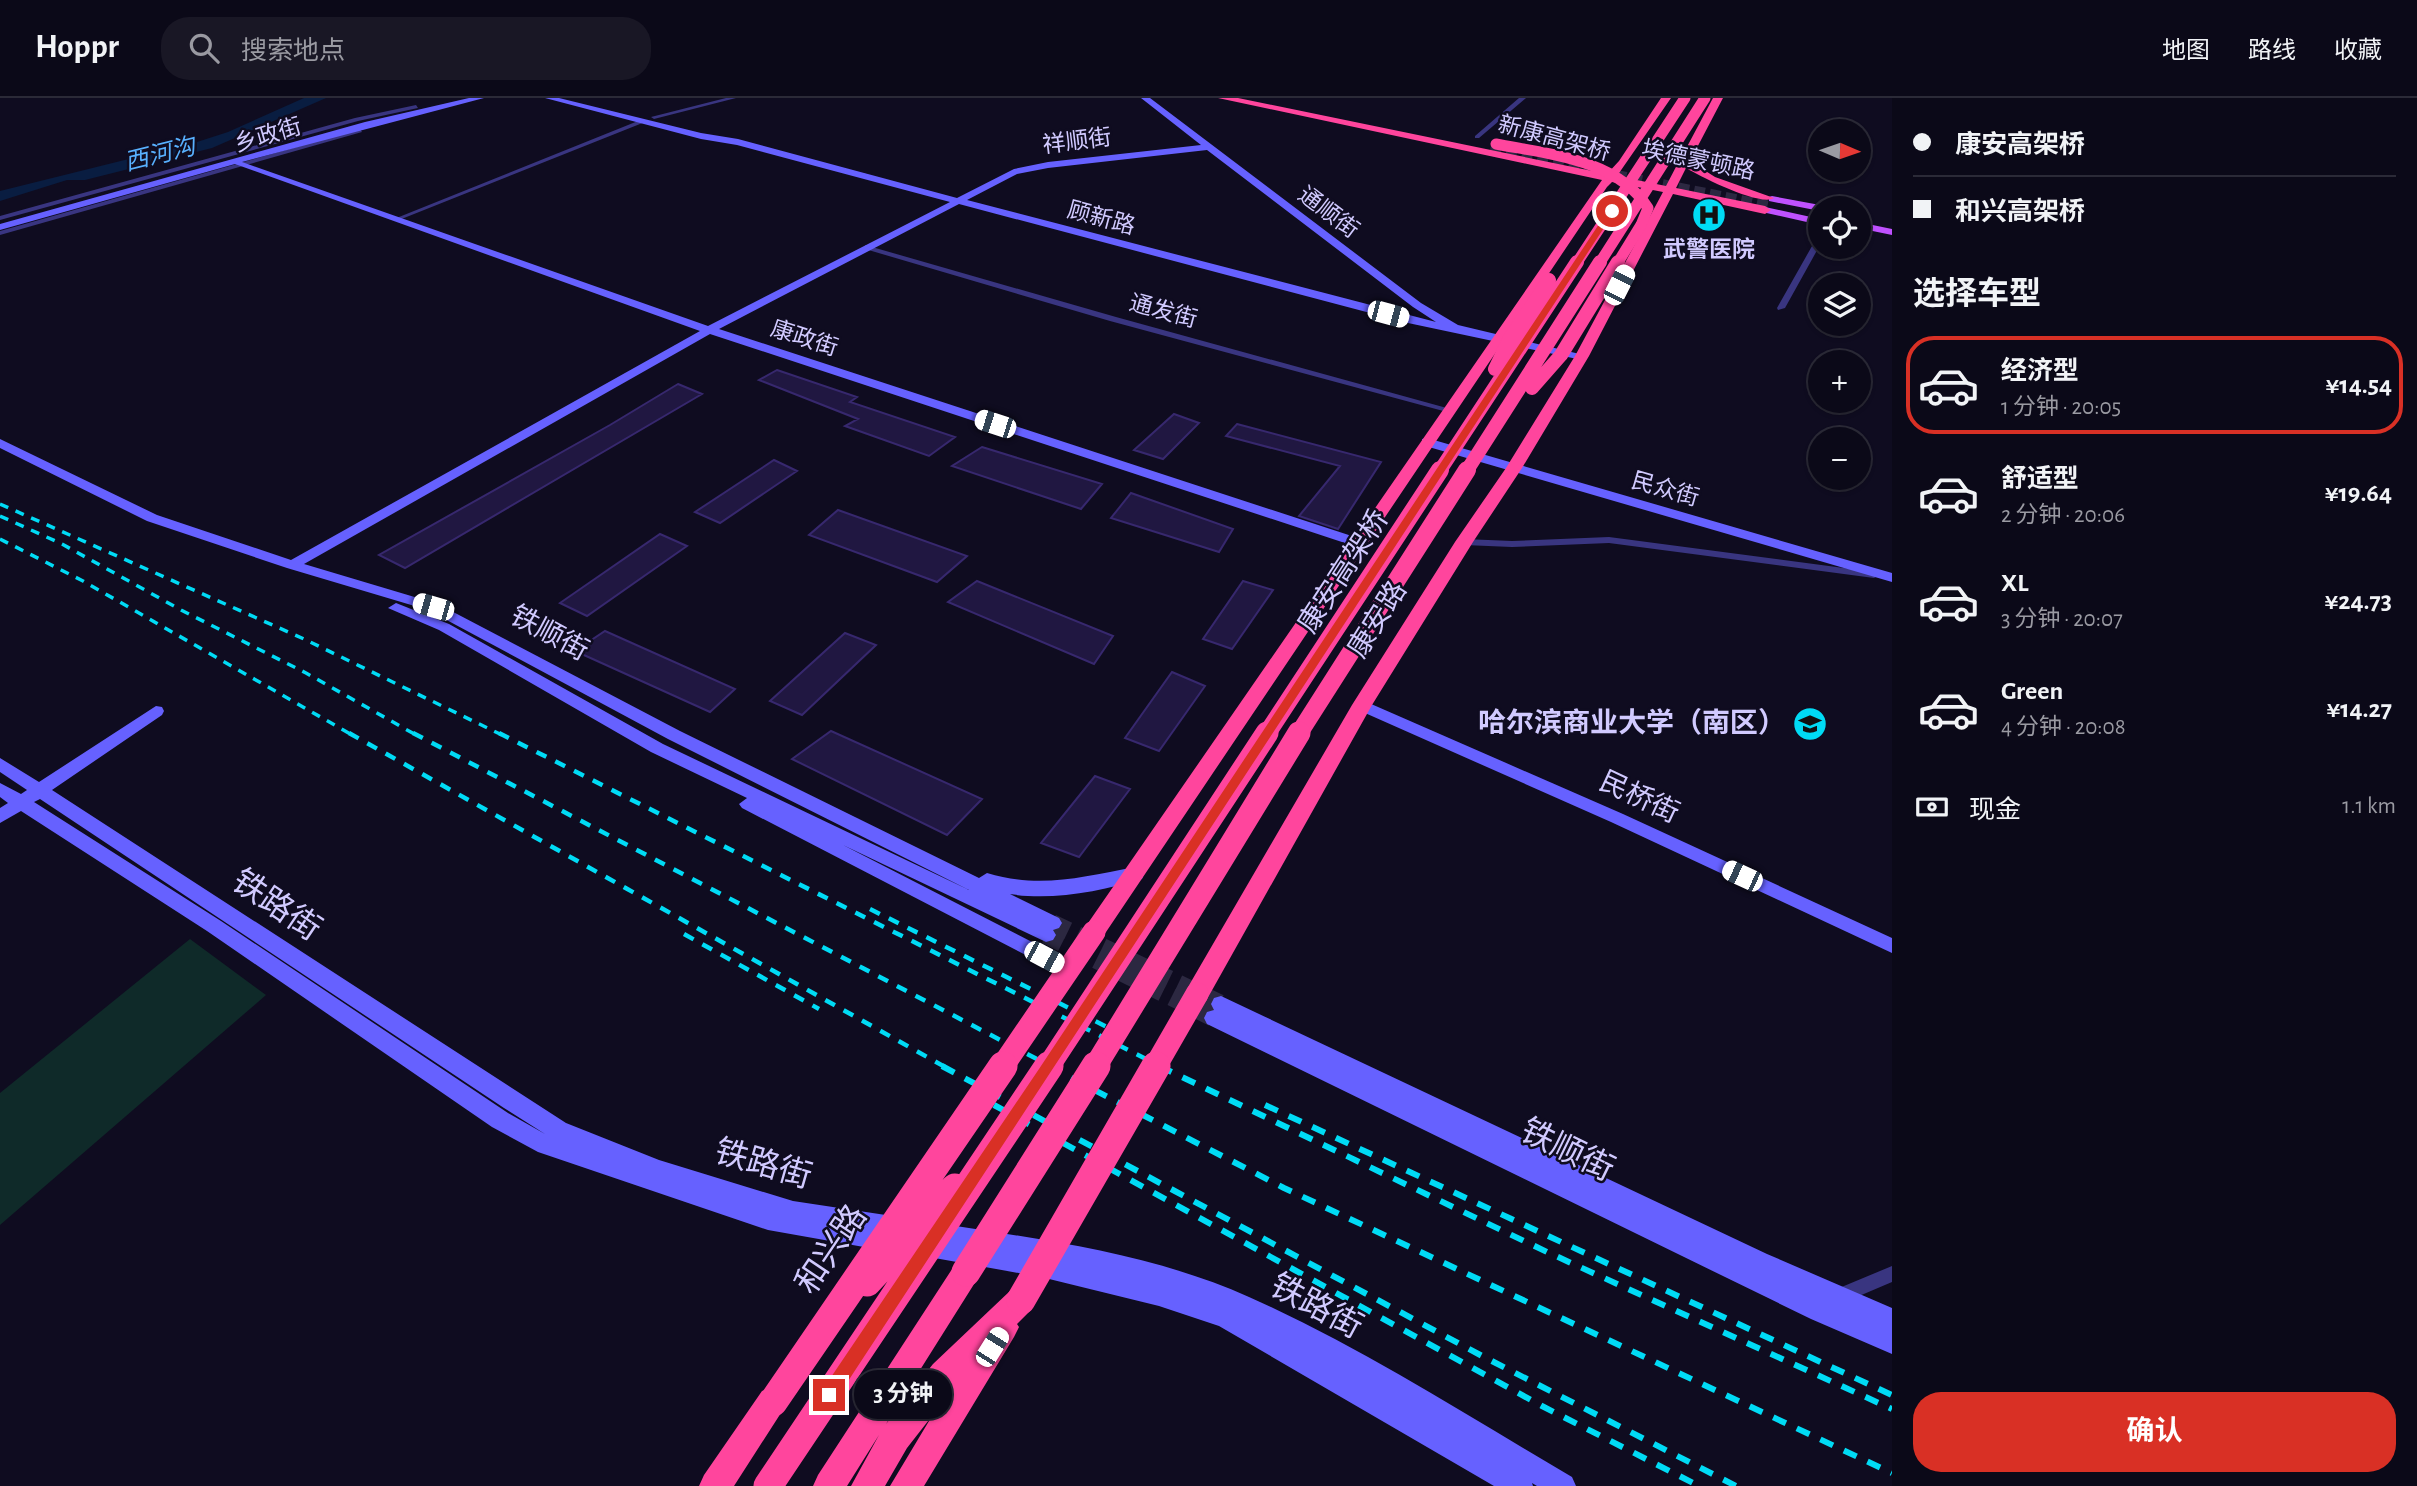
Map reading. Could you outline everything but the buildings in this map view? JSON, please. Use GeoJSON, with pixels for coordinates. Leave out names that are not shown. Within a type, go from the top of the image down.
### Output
{"type":"FeatureCollection","features":[{"type":"Feature","properties":{"kind":"highway","name":"埃德蒙顿路"},"geometry":{"type":"LineString","coordinates":[[1223,98],[1766,203]]}},
{"type":"Feature","properties":{"kind":"highway"},"geometry":{"type":"LineString","coordinates":[[1237,98],[1491,148],[1250,98]]}},
{"type":"Feature","properties":{"kind":"highway","name":"新康高架桥"},"geometry":{"type":"LineString","coordinates":[[1268,98],[1571,160],[1618,178],[1645,202],[1647,214],[1641,225],[1561,355],[1527,394],[1497,440],[1456,487]]}},
{"type":"Feature","properties":{"kind":"highway"},"geometry":{"type":"LineString","coordinates":[[1623,163],[1666,98]]}},
{"type":"Feature","properties":{"kind":"highway"},"geometry":{"type":"LineString","coordinates":[[1623,163],[1639,153],[1675,98]]}},
{"type":"Feature","properties":{"kind":"highway","name":"康安高架桥"},"geometry":{"type":"LineString","coordinates":[[996,1144],[1685,98]]}},
{"type":"Feature","properties":{"kind":"highway","name":"康安高架桥"},"geometry":{"type":"LineString","coordinates":[[829,1486],[1080,1092],[1318,704],[1705,98]]}},
{"type":"Feature","properties":{"kind":"highway","name":"康安路"},"geometry":{"type":"LineString","coordinates":[[1021,1300],[1362,705],[1464,542],[1514,468],[1582,356],[1718,98]]}},
{"type":"Feature","properties":{"kind":"highway","name":"康安路"},"geometry":{"type":"LineString","coordinates":[[1683,160],[1697,150],[1731,98]]}},
{"type":"Feature","properties":{"kind":"highway","name":"埃德蒙顿路"},"geometry":{"type":"LineString","coordinates":[[1463,134],[1671,184]]}},
{"type":"Feature","properties":{"kind":"highway"},"geometry":{"type":"LineString","coordinates":[[1683,160],[1712,179],[1766,203]]}},
{"type":"Feature","properties":{"kind":"highway","name":"康安路"},"geometry":{"type":"LineString","coordinates":[[1009,1056],[1427,442],[1609,179],[1623,163]]}},
{"type":"Feature","properties":{"kind":"highway"},"geometry":{"type":"LineString","coordinates":[[1435,481],[1456,432],[1488,384],[1509,340],[1605,197],[1611,184],[1609,179]]}},
{"type":"Feature","properties":{"kind":"highway","name":"和兴路"},"geometry":{"type":"LineString","coordinates":[[715,1486],[1009,1056]]}},
{"type":"Feature","properties":{"kind":"highway"},"geometry":{"type":"LineString","coordinates":[[773,1402],[862,1288],[996,1144]]}},
{"type":"Feature","properties":{"kind":"highway"},"geometry":{"type":"LineString","coordinates":[[768,1486],[996,1144]]}},
{"type":"Feature","properties":{"kind":"highway"},"geometry":{"type":"LineString","coordinates":[[867,1486],[896,1437],[944,1375],[1021,1300]]}},
{"type":"Feature","properties":{"kind":"highway"},"geometry":{"type":"LineString","coordinates":[[906,1486],[1021,1300]]}},
{"type":"Feature","properties":{"kind":"main road","name":"乡政街"},"geometry":{"type":"LineString","coordinates":[[421,109],[454,98]]}},
{"type":"Feature","properties":{"kind":"main road","name":"乡政街"},"geometry":{"type":"LineString","coordinates":[[0,223],[366,123],[480,98]]}},
{"type":"Feature","properties":{"kind":"main road","name":"顾新路"},"geometry":{"type":"LineString","coordinates":[[549,98],[738,142]]}},
{"type":"Feature","properties":{"kind":"main road","name":"顾新路"},"geometry":{"type":"LineString","coordinates":[[585,98],[958,201],[1412,321],[1454,328]]}},
{"type":"Feature","properties":{"kind":"main road","name":"通顺街"},"geometry":{"type":"LineString","coordinates":[[1145,98],[1416,305],[1454,328],[1582,356]]}},
{"type":"Feature","properties":{"kind":"main road","name":"祥顺街"},"geometry":{"type":"LineString","coordinates":[[292,565],[709,330],[867,247],[1025,169],[1208,146]]}},
{"type":"Feature","properties":{"kind":"main road","name":"康政街"},"geometry":{"type":"LineString","coordinates":[[239,164],[709,330],[1359,543]]}},
{"type":"Feature","properties":{"kind":"main road"},"geometry":{"type":"LineString","coordinates":[[1766,203],[1808,212]]}},
{"type":"Feature","properties":{"kind":"main road"},"geometry":{"type":"LineString","coordinates":[[1871,225],[1892,229]]}},
{"type":"Feature","properties":{"kind":"main road","name":"民众街"},"geometry":{"type":"LineString","coordinates":[[1427,442],[1890,577]]}},
{"type":"Feature","properties":{"kind":"main road","name":"铁顺街"},"geometry":{"type":"LineString","coordinates":[[0,443],[152,518],[292,565],[433,607],[1049,929],[657,748],[425,618],[279,573],[140,525],[0,453]]}},
{"type":"Feature","properties":{"kind":"main road","name":"民桥街"},"geometry":{"type":"LineString","coordinates":[[1362,705],[1617,818],[1892,946]]}},
{"type":"Feature","properties":{"kind":"main road"},"geometry":{"type":"LineString","coordinates":[[0,817],[156,711]]}},
{"type":"Feature","properties":{"kind":"main road"},"geometry":{"type":"LineString","coordinates":[[674,735],[707,744],[999,886],[1031,891],[1135,874]]}},
{"type":"Feature","properties":{"kind":"main road"},"geometry":{"type":"LineString","coordinates":[[657,748],[681,769],[1068,970]]}},
{"type":"Feature","properties":{"kind":"main road"},"geometry":{"type":"LineString","coordinates":[[0,764],[31,796]]}},
{"type":"Feature","properties":{"kind":"main road"},"geometry":{"type":"LineString","coordinates":[[0,789],[31,796]]}},
{"type":"Feature","properties":{"kind":"main road","name":"铁路街"},"geometry":{"type":"LineString","coordinates":[[31,796],[214,926],[500,1120],[546,1145],[768,1220],[1041,1266],[1159,1295],[1225,1316],[1520,1486]]}},
{"type":"Feature","properties":{"kind":"main road","name":"铁路街"},"geometry":{"type":"LineString","coordinates":[[31,796],[558,1130],[656,1169],[793,1211],[1084,1258],[1167,1280],[1240,1305],[1334,1353],[1563,1486]]}},
{"type":"Feature","properties":{"kind":"main road","name":"铁顺街"},"geometry":{"type":"LineString","coordinates":[[1838,1297],[1217,1011],[1821,1311],[1892,1342]]}},
{"type":"Feature","properties":{"kind":"main road"},"geometry":{"type":"LineString","coordinates":[[1838,1297],[1892,1320]]}},
{"type":"Feature","properties":{"kind":"street"},"geometry":{"type":"LineString","coordinates":[[654,117],[733,98]]}},
{"type":"Feature","properties":{"kind":"street"},"geometry":{"type":"LineString","coordinates":[[1477,137],[1523,98]]}},
{"type":"Feature","properties":{"kind":"street","name":"乡政街"},"geometry":{"type":"LineString","coordinates":[[0,233],[421,109]]}},
{"type":"Feature","properties":{"kind":"street","name":"乡政街"},"geometry":{"type":"LineString","coordinates":[[0,223],[357,119],[421,109]]}},
{"type":"Feature","properties":{"kind":"street"},"geometry":{"type":"LineString","coordinates":[[397,219],[643,121]]}},
{"type":"Feature","properties":{"kind":"street","name":"通发街"},"geometry":{"type":"LineString","coordinates":[[867,247],[1113,319],[1450,410]]}},
{"type":"Feature","properties":{"kind":"street"},"geometry":{"type":"LineString","coordinates":[[1782,308],[1809,259]]}},
{"type":"Feature","properties":{"kind":"street"},"geometry":{"type":"LineString","coordinates":[[1464,542],[1512,544],[1609,540],[1890,577]]}},
{"type":"Feature","properties":{"kind":"street"},"geometry":{"type":"LineString","coordinates":[[1838,1297],[1892,1275]]}},
{"type":"Feature","properties":{"kind":"green space"},"geometry":{"type":"Polygon","coordinates":[[[190,939],[266,995],[0,1225],[0,1093],[190,939]]]}},
{"type":"Feature","properties":{"kind":"water","name":"西河沟"},"geometry":{"type":"Polygon","coordinates":[[[304,98],[326,98],[212,148],[85,180],[67,180],[0,201],[0,191],[197,142],[228,132],[304,98]]]}},
{"type":"Feature","properties":{"kind":"tunnel"},"geometry":{"type":"LineString","coordinates":[[1490,150],[1768,206]]}},
{"type":"Feature","properties":{"kind":"tunnel"},"geometry":{"type":"LineString","coordinates":[[1052,923],[1221,1004]]}},
{"type":"Feature","properties":{"kind":"tunnel"},"geometry":{"type":"LineString","coordinates":[[1046,935],[1214,1018]]}},
{"type":"Feature","properties":{"kind":"railway"},"geometry":{"type":"LineString","coordinates":[[0,504],[304,639],[502,735]]}},
{"type":"Feature","properties":{"kind":"railway"},"geometry":{"type":"LineString","coordinates":[[0,516],[62,544],[181,610],[306,673],[416,735]]}},
{"type":"Feature","properties":{"kind":"railway"},"geometry":{"type":"LineString","coordinates":[[0,539],[83,581],[352,735]]}},
{"type":"Feature","properties":{"kind":"railway"},"geometry":{"type":"LineString","coordinates":[[349,733],[945,1067]]}},
{"type":"Feature","properties":{"kind":"railway"},"geometry":{"type":"LineString","coordinates":[[413,733],[1052,1067]]}},
{"type":"Feature","properties":{"kind":"railway"},"geometry":{"type":"LineString","coordinates":[[499,733],[1162,1067]]}},
{"type":"Feature","properties":{"kind":"railway"},"geometry":{"type":"LineString","coordinates":[[870,909],[1111,1029]]}},
{"type":"Feature","properties":{"kind":"railway"},"geometry":{"type":"LineString","coordinates":[[684,934],[819,1009]]}},
{"type":"Feature","properties":{"kind":"railway"},"geometry":{"type":"LineString","coordinates":[[942,1066],[1484,1357],[1736,1486]]}},
{"type":"Feature","properties":{"kind":"railway"},"geometry":{"type":"LineString","coordinates":[[1048,1066],[1284,1188],[1892,1473]]}},
{"type":"Feature","properties":{"kind":"railway"},"geometry":{"type":"LineString","coordinates":[[1159,1066],[1547,1252],[1892,1409]]}},
{"type":"Feature","properties":{"kind":"railway"},"geometry":{"type":"LineString","coordinates":[[994,1105],[1542,1406],[1699,1486]]}},
{"type":"Feature","properties":{"kind":"railway"},"geometry":{"type":"LineString","coordinates":[[1265,1105],[1892,1395]]}},
{"type":"Feature","properties":{"kind":"place","name":"武警医院"},"geometry":{"type":"Point","coordinates":[1709,215]}},
{"type":"Feature","properties":{"kind":"place","name":"哈尔滨商业大学（南区）"},"geometry":{"type":"Point","coordinates":[1810,724]}},
{"type":"Feature","properties":{"kind":"route"},"geometry":{"type":"LineString","coordinates":[[829,1395],[1612,211]]}}]}
